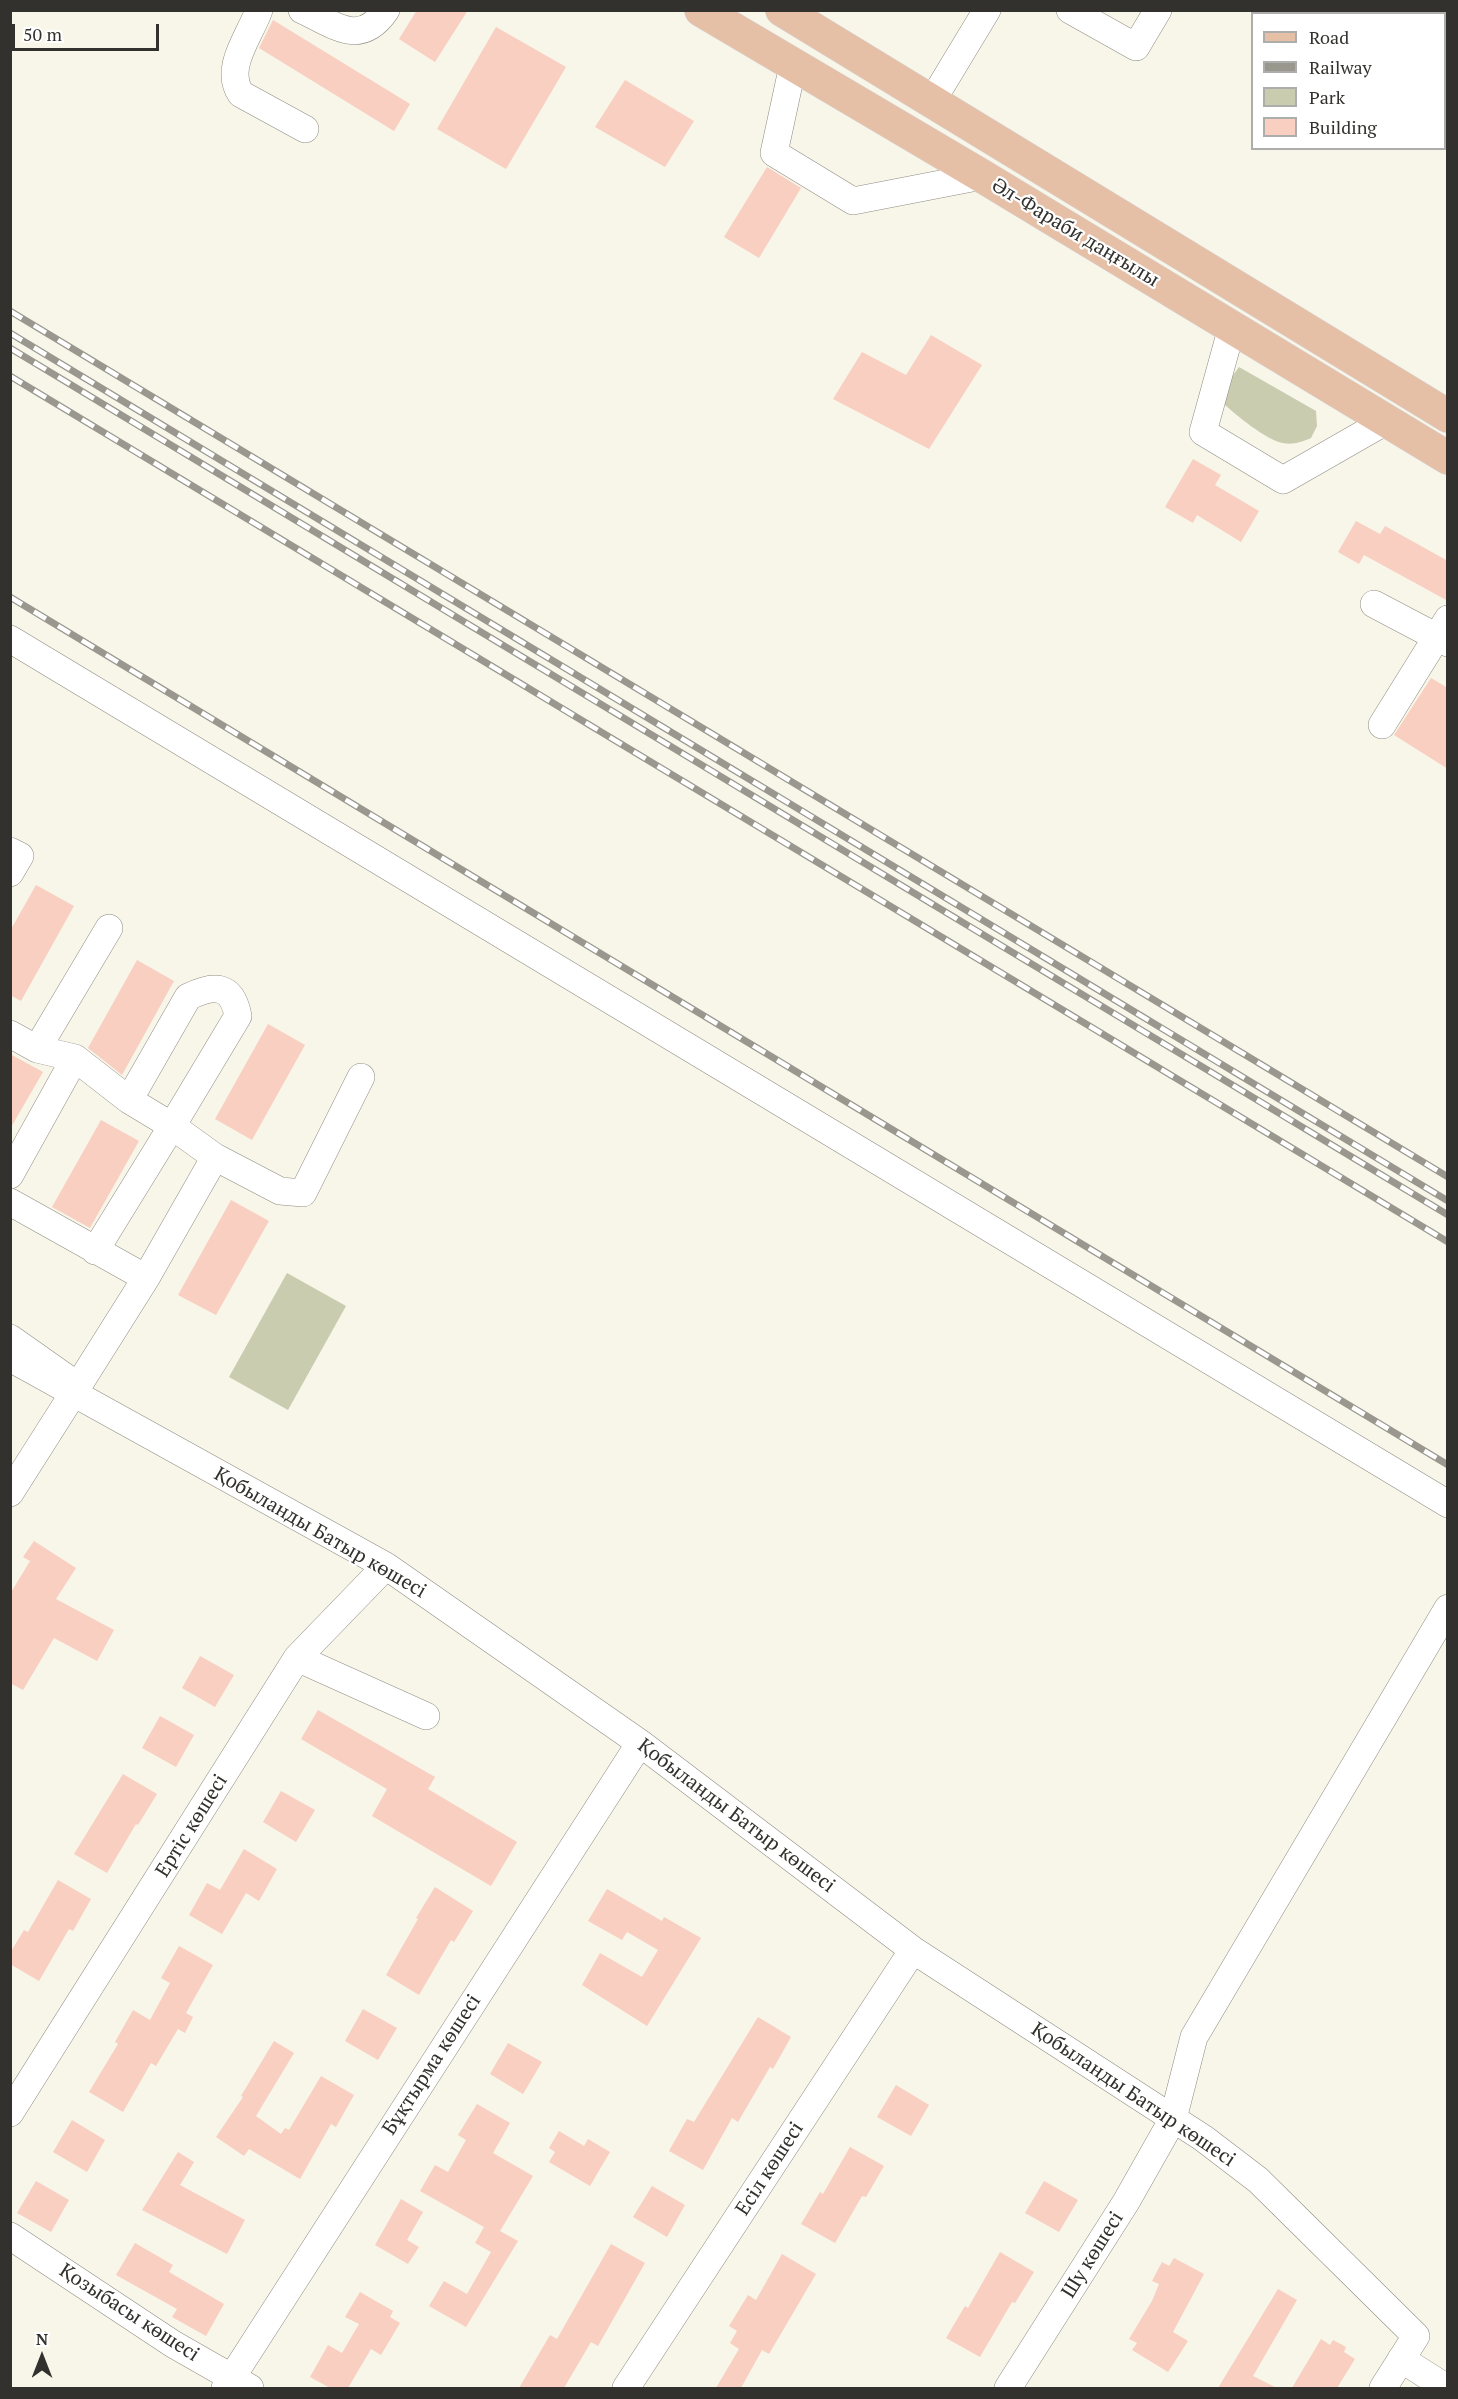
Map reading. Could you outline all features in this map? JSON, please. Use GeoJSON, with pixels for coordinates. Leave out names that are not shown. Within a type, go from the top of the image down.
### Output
{"type":"FeatureCollection","features":[{"type":"Feature","properties":{"kind":"main road","name":"Әл-Фараби даңғылы"},"geometry":{"type":"LineString","coordinates":[[701,10],[982,176],[1448,458]]}},
{"type":"Feature","properties":{"kind":"main road","name":"Әл-Фараби даңғылы"},"geometry":{"type":"LineString","coordinates":[[782,10],[1448,416]]}},
{"type":"Feature","properties":{"kind":"street"},"geometry":{"type":"LineString","coordinates":[[259,10],[235,66],[236,86],[241,94],[305,129]]}},
{"type":"Feature","properties":{"kind":"street"},"geometry":{"type":"LineString","coordinates":[[302,10],[352,33],[366,29],[380,20],[386,10]]}},
{"type":"Feature","properties":{"kind":"street"},"geometry":{"type":"LineString","coordinates":[[932,101],[987,10]]}},
{"type":"Feature","properties":{"kind":"street"},"geometry":{"type":"LineString","coordinates":[[1070,10],[1136,47],[1158,10]]}},
{"type":"Feature","properties":{"kind":"street"},"geometry":{"type":"LineString","coordinates":[[793,64],[774,153],[854,201],[982,176]]}},
{"type":"Feature","properties":{"kind":"street"},"geometry":{"type":"LineString","coordinates":[[1232,327],[1203,432],[1283,480],[1386,421]]}},
{"type":"Feature","properties":{"kind":"street"},"geometry":{"type":"LineString","coordinates":[[1374,604],[1444,633],[1382,725]]}},
{"type":"Feature","properties":{"kind":"street"},"geometry":{"type":"LineString","coordinates":[[10,639],[1448,1504]]}},
{"type":"Feature","properties":{"kind":"street"},"geometry":{"type":"LineString","coordinates":[[10,851],[20,856],[10,873]]}},
{"type":"Feature","properties":{"kind":"street"},"geometry":{"type":"LineString","coordinates":[[37,1049],[109,928]]}},
{"type":"Feature","properties":{"kind":"street"},"geometry":{"type":"LineString","coordinates":[[95,1251],[238,1016],[235,1002],[226,993],[216,989],[204,989],[188,997],[129,1100]]}},
{"type":"Feature","properties":{"kind":"street"},"geometry":{"type":"LineString","coordinates":[[10,1034],[37,1049],[75,1058],[129,1100],[172,1126],[214,1157],[280,1191],[291,1193],[303,1193],[362,1077]]}},
{"type":"Feature","properties":{"kind":"street"},"geometry":{"type":"LineString","coordinates":[[10,1175],[75,1058]]}},
{"type":"Feature","properties":{"kind":"street"},"geometry":{"type":"LineString","coordinates":[[10,1492],[146,1278],[214,1157]]}},
{"type":"Feature","properties":{"kind":"street"},"geometry":{"type":"LineString","coordinates":[[10,1202],[146,1278]]}},
{"type":"Feature","properties":{"kind":"street"},"geometry":{"type":"LineString","coordinates":[[10,1338],[75,1389]]}},
{"type":"Feature","properties":{"kind":"street","name":"Қобыланды Батыр көшесі"},"geometry":{"type":"LineString","coordinates":[[10,1358],[75,1389],[386,1566],[640,1743],[913,1950],[1173,2119],[1258,2180],[1416,2336],[1401,2359]]}},
{"type":"Feature","properties":{"kind":"street","name":"Ертіс көшесі"},"geometry":{"type":"LineString","coordinates":[[10,2113],[297,1658],[386,1566]]}},
{"type":"Feature","properties":{"kind":"street","name":"Шу көшесі"},"geometry":{"type":"LineString","coordinates":[[1008,2388],[1126,2202],[1173,2119],[1194,2037],[1448,1608]]}},
{"type":"Feature","properties":{"kind":"street"},"geometry":{"type":"LineString","coordinates":[[297,1658],[426,1716]]}},
{"type":"Feature","properties":{"kind":"street","name":"Бұқтырма көшесі"},"geometry":{"type":"LineString","coordinates":[[235,2385],[640,1743]]}},
{"type":"Feature","properties":{"kind":"street","name":"Есіл көшесі"},"geometry":{"type":"LineString","coordinates":[[626,2388],[913,1950]]}},
{"type":"Feature","properties":{"kind":"street","name":"Қозыбасы көшесі"},"geometry":{"type":"LineString","coordinates":[[10,2236],[235,2385]]}},
{"type":"Feature","properties":{"kind":"street"},"geometry":{"type":"LineString","coordinates":[[1383,2388],[1401,2359],[1448,2388]]}},
{"type":"Feature","properties":{"kind":"green space"},"geometry":{"type":"Polygon","coordinates":[[[1239,367],[1316,411],[1317,426],[1311,438],[1287,444],[1276,441],[1235,414],[1223,403],[1226,385],[1239,367]]]}},
{"type":"Feature","properties":{"kind":"green space"},"geometry":{"type":"Polygon","coordinates":[[[287,1273],[346,1306],[288,1410],[229,1377],[287,1273]]]}},
{"type":"Feature","properties":{"kind":"building"},"geometry":{"type":"Polygon","coordinates":[[[417,10],[468,10],[435,62],[399,39],[417,10]]]}},
{"type":"Feature","properties":{"kind":"building"},"geometry":{"type":"Polygon","coordinates":[[[273,20],[410,104],[394,131],[259,48],[273,20]]]}},
{"type":"Feature","properties":{"kind":"building"},"geometry":{"type":"Polygon","coordinates":[[[496,27],[566,67],[506,169],[437,129],[496,27]]]}},
{"type":"Feature","properties":{"kind":"building"},"geometry":{"type":"Polygon","coordinates":[[[625,80],[694,121],[665,167],[595,127],[625,80]]]}},
{"type":"Feature","properties":{"kind":"building"},"geometry":{"type":"Polygon","coordinates":[[[767,167],[801,188],[759,258],[724,237],[767,167]]]}},
{"type":"Feature","properties":{"kind":"building"},"geometry":{"type":"Polygon","coordinates":[[[931,335],[982,365],[929,449],[833,399],[862,352],[906,375],[931,335]]]}},
{"type":"Feature","properties":{"kind":"building"},"geometry":{"type":"Polygon","coordinates":[[[1193,459],[1221,475],[1215,485],[1259,511],[1241,542],[1197,515],[1193,523],[1165,507],[1193,459]]]}},
{"type":"Feature","properties":{"kind":"building"},"geometry":{"type":"Polygon","coordinates":[[[1356,521],[1380,534],[1385,526],[1448,561],[1448,601],[1364,555],[1359,564],[1338,552],[1356,521]]]}},
{"type":"Feature","properties":{"kind":"building"},"geometry":{"type":"Polygon","coordinates":[[[1431,678],[1448,688],[1448,769],[1394,735],[1431,678]]]}},
{"type":"Feature","properties":{"kind":"building"},"geometry":{"type":"Polygon","coordinates":[[[36,885],[74,906],[21,1001],[10,995],[10,931],[36,885]]]}},
{"type":"Feature","properties":{"kind":"building"},"geometry":{"type":"Polygon","coordinates":[[[137,960],[174,981],[122,1075],[88,1048],[137,960]]]}},
{"type":"Feature","properties":{"kind":"building"},"geometry":{"type":"Polygon","coordinates":[[[268,1024],[305,1045],[252,1140],[215,1119],[268,1024]]]}},
{"type":"Feature","properties":{"kind":"building"},"geometry":{"type":"Polygon","coordinates":[[[10,1054],[43,1072],[10,1129],[10,1054]]]}},
{"type":"Feature","properties":{"kind":"building"},"geometry":{"type":"Polygon","coordinates":[[[101,1120],[139,1141],[90,1228],[52,1207],[101,1120]]]}},
{"type":"Feature","properties":{"kind":"building"},"geometry":{"type":"Polygon","coordinates":[[[231,1200],[269,1221],[216,1315],[178,1295],[231,1200]]]}},
{"type":"Feature","properties":{"kind":"building"},"geometry":{"type":"Polygon","coordinates":[[[34,1541],[76,1568],[56,1599],[114,1630],[97,1661],[54,1638],[23,1690],[10,1683],[10,1594],[30,1561],[23,1557],[34,1541]]]}},
{"type":"Feature","properties":{"kind":"building"},"geometry":{"type":"Polygon","coordinates":[[[200,1656],[234,1675],[215,1707],[182,1688],[200,1656]]]}},
{"type":"Feature","properties":{"kind":"building"},"geometry":{"type":"Polygon","coordinates":[[[318,1710],[435,1777],[428,1789],[517,1842],[491,1886],[372,1816],[387,1789],[301,1739],[318,1710]]]}},
{"type":"Feature","properties":{"kind":"building"},"geometry":{"type":"Polygon","coordinates":[[[160,1716],[194,1735],[176,1767],[142,1748],[160,1716]]]}},
{"type":"Feature","properties":{"kind":"building"},"geometry":{"type":"Polygon","coordinates":[[[123,1774],[157,1794],[107,1873],[74,1854],[123,1774]]]}},
{"type":"Feature","properties":{"kind":"building"},"geometry":{"type":"Polygon","coordinates":[[[281,1791],[315,1810],[296,1842],[263,1822],[281,1791]]]}},
{"type":"Feature","properties":{"kind":"building"},"geometry":{"type":"Polygon","coordinates":[[[244,1849],[277,1869],[259,1901],[246,1893],[222,1934],[189,1915],[207,1883],[220,1890],[244,1849]]]}},
{"type":"Feature","properties":{"kind":"building"},"geometry":{"type":"Polygon","coordinates":[[[58,1880],[91,1899],[73,1931],[69,1929],[39,1981],[10,1964],[10,1953],[24,1930],[28,1932],[58,1880]]]}},
{"type":"Feature","properties":{"kind":"building"},"geometry":{"type":"Polygon","coordinates":[[[435,1887],[473,1911],[454,1942],[451,1940],[419,1995],[386,1975],[435,1887]]]}},
{"type":"Feature","properties":{"kind":"building"},"geometry":{"type":"Polygon","coordinates":[[[607,1889],[662,1921],[664,1917],[701,1938],[647,2026],[582,1985],[600,1953],[642,1977],[658,1950],[627,1932],[622,1940],[588,1921],[607,1889]]]}},
{"type":"Feature","properties":{"kind":"building"},"geometry":{"type":"Polygon","coordinates":[[[179,1946],[213,1965],[186,2013],[193,2017],[185,2033],[178,2029],[156,2066],[151,2063],[123,2112],[89,2092],[118,2044],[115,2042],[133,2010],[150,2020],[170,1983],[161,1978],[179,1946]]]}},
{"type":"Feature","properties":{"kind":"building"},"geometry":{"type":"Polygon","coordinates":[[[363,2009],[397,2028],[378,2060],[345,2041],[363,2009]]]}},
{"type":"Feature","properties":{"kind":"building"},"geometry":{"type":"Polygon","coordinates":[[[758,2017],[791,2037],[773,2069],[770,2067],[738,2122],[732,2118],[703,2170],[669,2151],[687,2119],[694,2122],[758,2017]]]}},
{"type":"Feature","properties":{"kind":"building"},"geometry":{"type":"Polygon","coordinates":[[[274,2041],[294,2053],[256,2116],[281,2134],[285,2128],[289,2130],[321,2076],[354,2095],[336,2127],[331,2124],[300,2179],[249,2149],[244,2156],[216,2137],[243,2097],[241,2096],[274,2041]]]}},
{"type":"Feature","properties":{"kind":"building"},"geometry":{"type":"Polygon","coordinates":[[[508,2043],[542,2062],[523,2094],[490,2074],[508,2043]]]}},
{"type":"Feature","properties":{"kind":"building"},"geometry":{"type":"Polygon","coordinates":[[[896,2085],[929,2105],[911,2136],[877,2117],[896,2085]]]}},
{"type":"Feature","properties":{"kind":"building"},"geometry":{"type":"Polygon","coordinates":[[[477,2104],[510,2123],[493,2153],[533,2176],[500,2231],[518,2241],[466,2327],[429,2306],[444,2281],[467,2294],[491,2252],[475,2243],[484,2227],[420,2191],[435,2165],[448,2172],[466,2140],[458,2135],[477,2104]]]}},
{"type":"Feature","properties":{"kind":"building"},"geometry":{"type":"Polygon","coordinates":[[[72,2120],[105,2140],[87,2172],[53,2152],[72,2120]]]}},
{"type":"Feature","properties":{"kind":"building"},"geometry":{"type":"Polygon","coordinates":[[[559,2131],[584,2146],[588,2139],[610,2152],[590,2186],[549,2162],[555,2152],[549,2148],[559,2131]]]}},
{"type":"Feature","properties":{"kind":"building"},"geometry":{"type":"Polygon","coordinates":[[[850,2147],[884,2166],[866,2197],[862,2196],[835,2243],[801,2224],[820,2192],[823,2194],[850,2147]]]}},
{"type":"Feature","properties":{"kind":"building"},"geometry":{"type":"Polygon","coordinates":[[[178,2152],[194,2162],[180,2185],[245,2220],[227,2254],[142,2210],[178,2152]]]}},
{"type":"Feature","properties":{"kind":"building"},"geometry":{"type":"Polygon","coordinates":[[[36,2181],[69,2200],[51,2232],[17,2213],[36,2181]]]}},
{"type":"Feature","properties":{"kind":"building"},"geometry":{"type":"Polygon","coordinates":[[[1044,2181],[1078,2200],[1059,2232],[1025,2213],[1044,2181]]]}},
{"type":"Feature","properties":{"kind":"building"},"geometry":{"type":"Polygon","coordinates":[[[652,2186],[685,2205],[667,2237],[633,2217],[652,2186]]]}},
{"type":"Feature","properties":{"kind":"building"},"geometry":{"type":"Polygon","coordinates":[[[401,2199],[423,2212],[407,2240],[419,2247],[408,2264],[375,2245],[401,2199]]]}},
{"type":"Feature","properties":{"kind":"building"},"geometry":{"type":"Polygon","coordinates":[[[135,2243],[173,2265],[169,2272],[224,2304],[206,2336],[172,2317],[177,2309],[116,2275],[135,2243]]]}},
{"type":"Feature","properties":{"kind":"building"},"geometry":{"type":"Polygon","coordinates":[[[611,2244],[645,2263],[598,2346],[591,2342],[564,2388],[519,2388],[550,2335],[557,2339],[611,2244]]]}},
{"type":"Feature","properties":{"kind":"building"},"geometry":{"type":"Polygon","coordinates":[[[1000,2252],[1034,2272],[1015,2303],[1012,2302],[980,2357],[946,2338],[965,2306],[968,2308],[1000,2252]]]}},
{"type":"Feature","properties":{"kind":"building"},"geometry":{"type":"Polygon","coordinates":[[[782,2254],[816,2274],[769,2354],[762,2350],[741,2388],[716,2388],[739,2349],[730,2343],[737,2331],[729,2326],[748,2295],[756,2300],[782,2254]]]}},
{"type":"Feature","properties":{"kind":"building"},"geometry":{"type":"Polygon","coordinates":[[[1174,2258],[1204,2274],[1173,2332],[1188,2341],[1168,2372],[1132,2350],[1137,2343],[1129,2339],[1152,2301],[1159,2284],[1152,2281],[1162,2262],[1169,2266],[1174,2258]]]}},
{"type":"Feature","properties":{"kind":"building"},"geometry":{"type":"Polygon","coordinates":[[[1278,2289],[1297,2300],[1253,2376],[1277,2388],[1218,2388],[1278,2289]]]}},
{"type":"Feature","properties":{"kind":"building"},"geometry":{"type":"Polygon","coordinates":[[[360,2292],[393,2311],[390,2317],[400,2323],[381,2355],[371,2349],[348,2388],[330,2388],[310,2377],[328,2345],[342,2353],[359,2324],[345,2317],[360,2292]]]}},
{"type":"Feature","properties":{"kind":"building"},"geometry":{"type":"Polygon","coordinates":[[[1321,2339],[1330,2345],[1333,2340],[1346,2347],[1344,2352],[1355,2359],[1337,2388],[1292,2388],[1321,2339]]]}},
{"type":"Feature","properties":{"kind":"railway"},"geometry":{"type":"LineString","coordinates":[[10,311],[1448,1177]]}},
{"type":"Feature","properties":{"kind":"railway"},"geometry":{"type":"LineString","coordinates":[[10,333],[1448,1201]]}},
{"type":"Feature","properties":{"kind":"railway"},"geometry":{"type":"LineString","coordinates":[[10,348],[1448,1215]]}},
{"type":"Feature","properties":{"kind":"railway"},"geometry":{"type":"LineString","coordinates":[[10,376],[1448,1242]]}},
{"type":"Feature","properties":{"kind":"railway"},"geometry":{"type":"LineString","coordinates":[[10,597],[1448,1465]]}}]}
